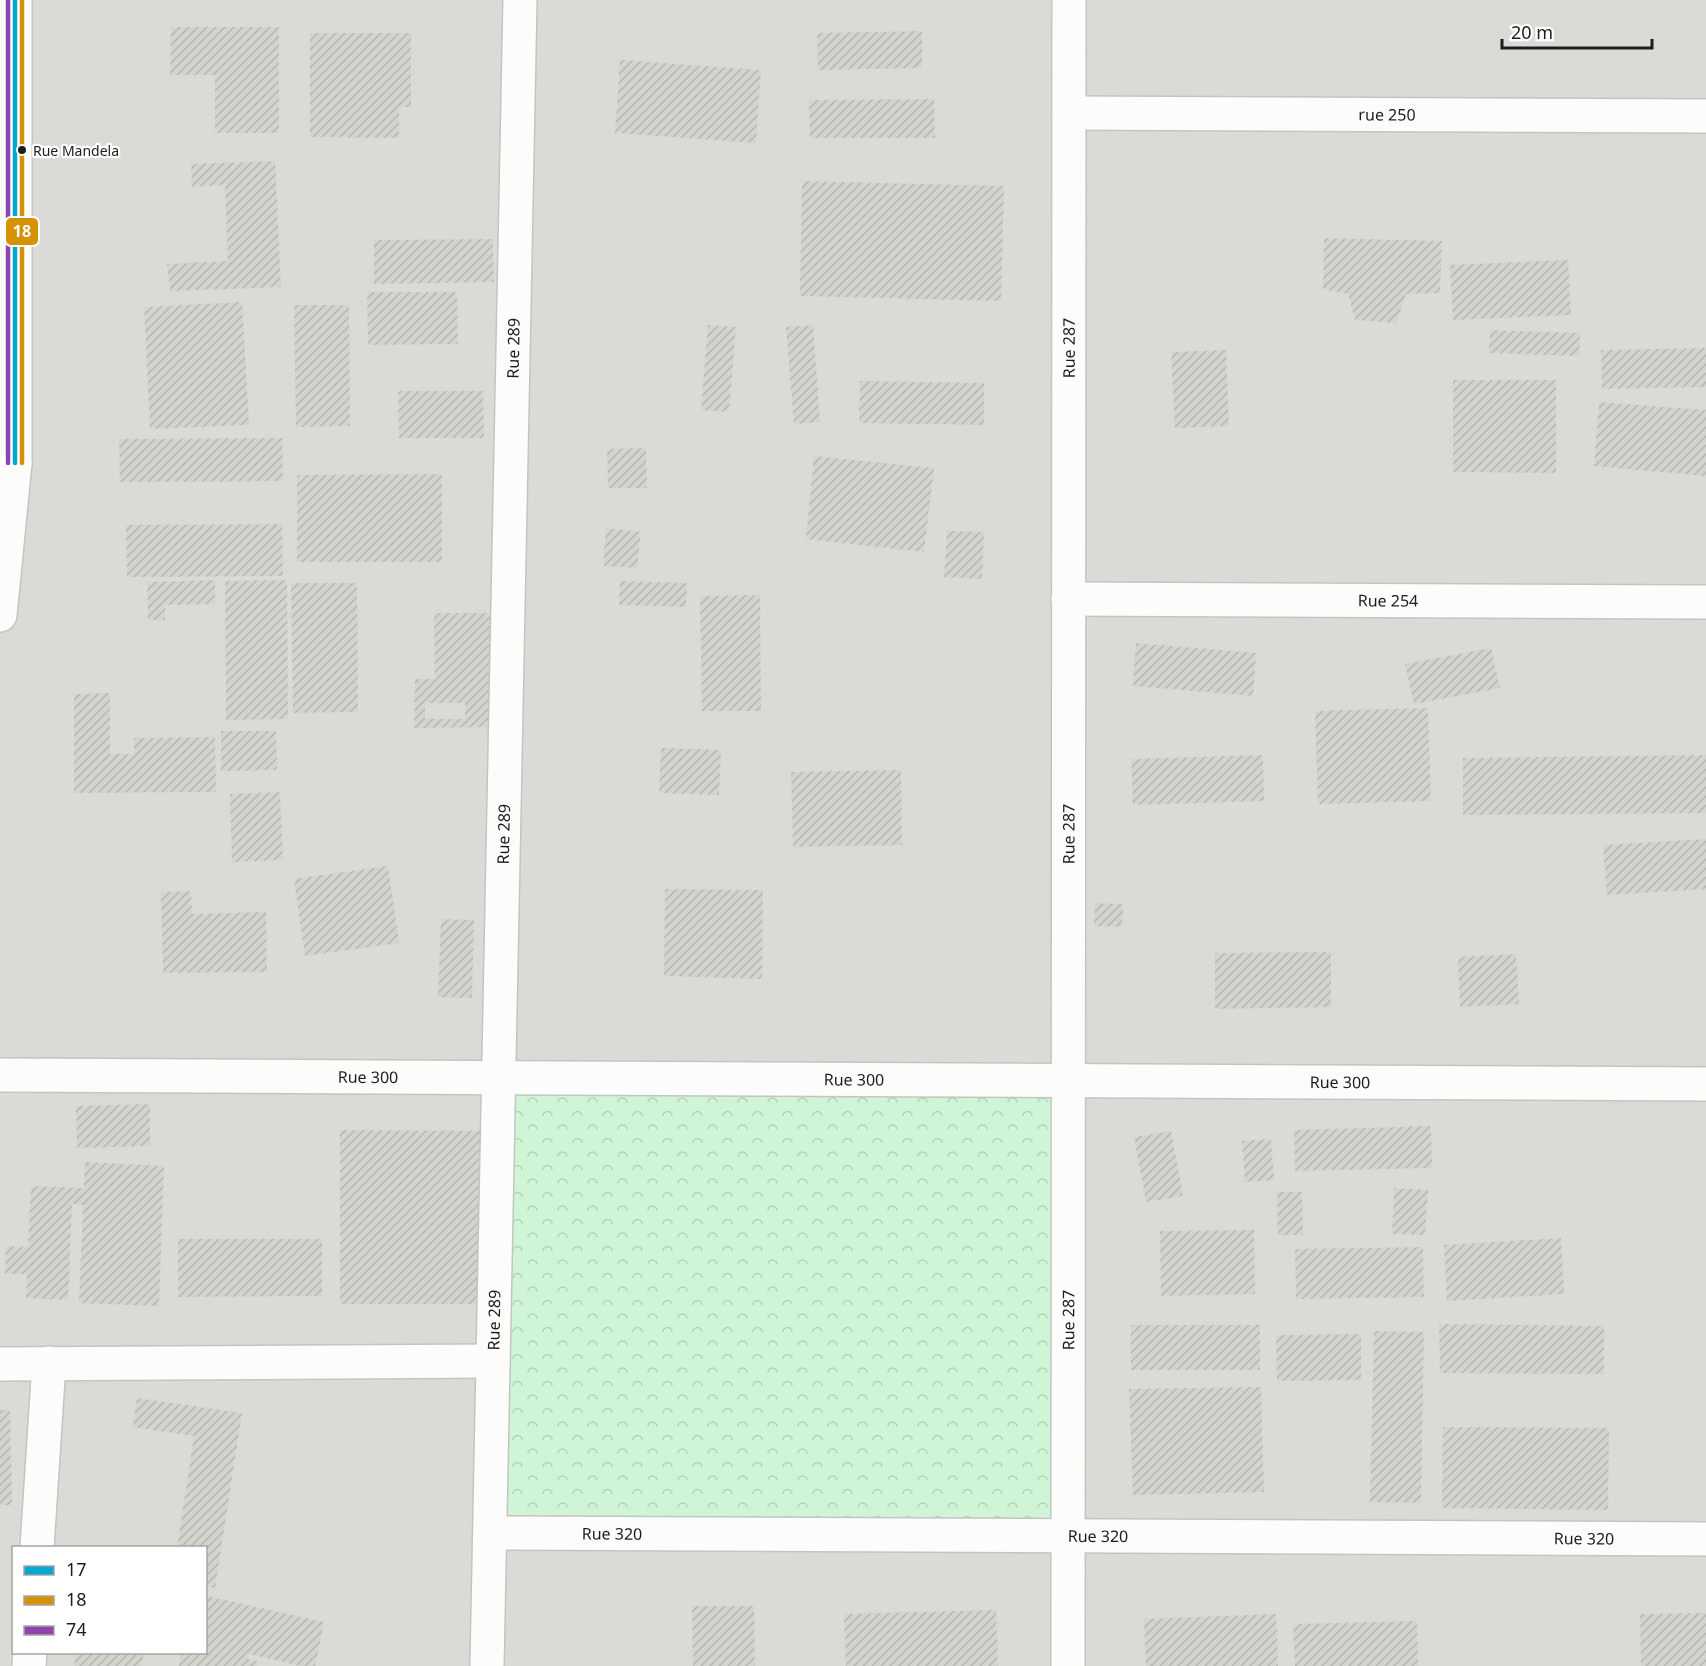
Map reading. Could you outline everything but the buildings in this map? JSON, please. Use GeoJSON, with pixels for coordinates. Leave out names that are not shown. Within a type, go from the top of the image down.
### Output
{"type":"FeatureCollection","features":[{"type":"Feature","properties":{"kind":"street"},"geometry":{"type":"LineString","coordinates":[[0,615],[7,463],[7,74],[15,0]]}},
{"type":"Feature","properties":{"kind":"street","name":"Rue 289"},"geometry":{"type":"LineString","coordinates":[[487,1666],[520,0]]}},
{"type":"Feature","properties":{"kind":"street","name":"Rue 287"},"geometry":{"type":"LineString","coordinates":[[1068,1666],[1069,0]]}},
{"type":"Feature","properties":{"kind":"street","name":"rue 250"},"geometry":{"type":"LineString","coordinates":[[1069,113],[1706,116]]}},
{"type":"Feature","properties":{"kind":"street","name":"Rue 254"},"geometry":{"type":"LineString","coordinates":[[1068,599],[1706,602]]}},
{"type":"Feature","properties":{"kind":"street","name":"Rue 300"},"geometry":{"type":"LineString","coordinates":[[0,1075],[1706,1084]]}},
{"type":"Feature","properties":{"kind":"street"},"geometry":{"type":"LineString","coordinates":[[0,1364],[493,1360]]}},
{"type":"Feature","properties":{"kind":"street"},"geometry":{"type":"LineString","coordinates":[[37,1546],[49,1363]]}},
{"type":"Feature","properties":{"kind":"street","name":"Rue 320"},"geometry":{"type":"LineString","coordinates":[[490,1533],[1706,1539]]}},
{"type":"Feature","properties":{"kind":"shaded area"},"geometry":{"type":"Polygon","coordinates":[[[0,0],[1706,0],[1706,1666],[0,1666],[0,0]]]}},
{"type":"Feature","properties":{"kind":"green space"},"geometry":{"type":"Polygon","coordinates":[[[498,1078],[1068,1081],[1068,1536],[490,1533],[498,1078]]]}},
{"type":"Feature","properties":{"kind":"transit line","name":"74"},"geometry":{"type":"LineString","coordinates":[[8,0],[8,463]]}},
{"type":"Feature","properties":{"kind":"transit line","name":"17"},"geometry":{"type":"LineString","coordinates":[[15,0],[15,463]]}},
{"type":"Feature","properties":{"kind":"transit line","name":"18"},"geometry":{"type":"LineString","coordinates":[[22,0],[22,463]]}},
{"type":"Feature","properties":{"kind":"place","name":"Rue Mandela"},"geometry":{"type":"Point","coordinates":[22,150]}}]}
